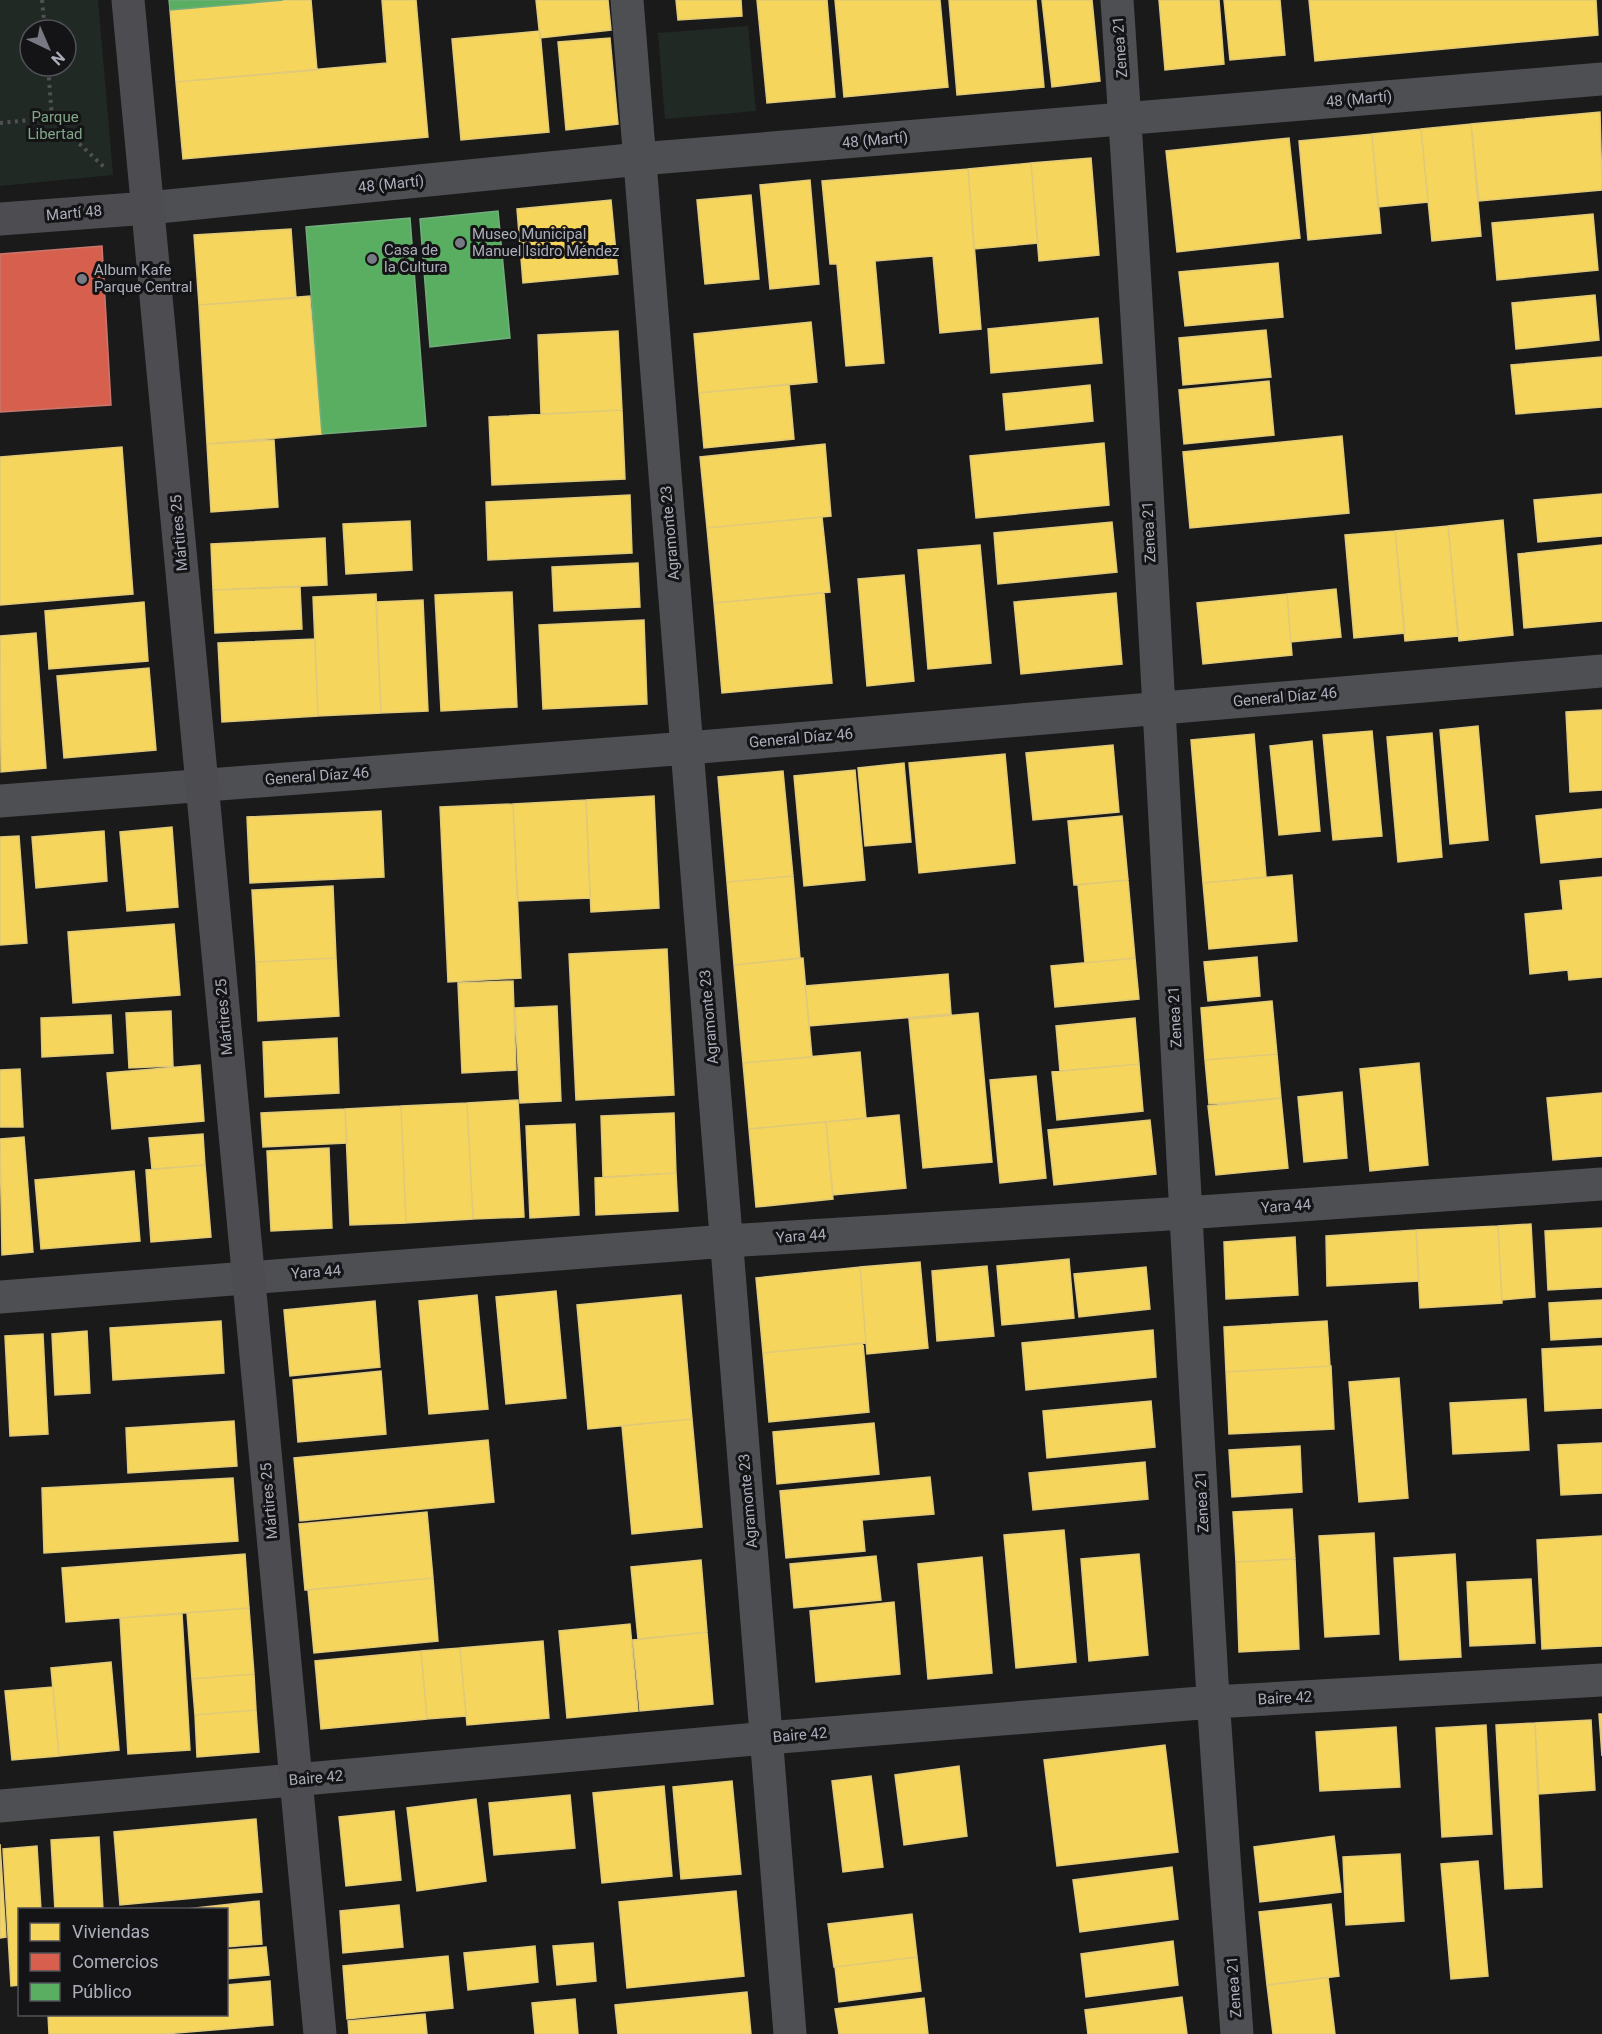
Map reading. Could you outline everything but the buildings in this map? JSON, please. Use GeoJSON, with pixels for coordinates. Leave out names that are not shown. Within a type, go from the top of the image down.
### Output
{"type":"FeatureCollection","features":[{"type":"Feature","properties":{"kind":"street","name":"Mártires 25"},"geometry":{"type":"LineString","coordinates":[[128,0],[320,2034]]}},
{"type":"Feature","properties":{"kind":"street","name":"Agramonte 23"},"geometry":{"type":"LineString","coordinates":[[627,0],[790,2034]]}},
{"type":"Feature","properties":{"kind":"street","name":"Zenea 21"},"geometry":{"type":"LineString","coordinates":[[1117,0],[1160,708],[1185,1213],[1213,1702],[1237,2034]]}},
{"type":"Feature","properties":{"kind":"street","name":"48 (Martí)"},"geometry":{"type":"LineString","coordinates":[[148,208],[640,159],[1602,79]]}},
{"type":"Feature","properties":{"kind":"street","name":"Martí 48"},"geometry":{"type":"LineString","coordinates":[[0,219],[148,208]]}},
{"type":"Feature","properties":{"kind":"street","name":"General Díaz 46"},"geometry":{"type":"LineString","coordinates":[[0,801],[688,748],[1602,671]]}},
{"type":"Feature","properties":{"kind":"street","name":"Yara 44"},"geometry":{"type":"LineString","coordinates":[[0,1297],[727,1241],[1185,1213],[1602,1184]]}},
{"type":"Feature","properties":{"kind":"street","name":"Baire 42"},"geometry":{"type":"LineString","coordinates":[[0,1806],[767,1738],[1213,1702],[1602,1680]]}},
{"type":"Feature","properties":{"kind":"path"},"geometry":{"type":"LineString","coordinates":[[42,0],[44,18]]}},
{"type":"Feature","properties":{"kind":"path"},"geometry":{"type":"LineString","coordinates":[[49,78],[52,118],[105,167]]}},
{"type":"Feature","properties":{"kind":"path"},"geometry":{"type":"LineString","coordinates":[[0,123],[52,118]]}},
{"type":"Feature","properties":{"kind":"green space","name":"Parque Libertad"},"geometry":{"type":"Polygon","coordinates":[[[0,0],[98,0],[113,175],[0,186],[0,0]]]}},
{"type":"Feature","properties":{"kind":"green space"},"geometry":{"type":"Polygon","coordinates":[[[748,26],[756,111],[665,119],[658,33],[748,26]]]}},
{"type":"Feature","properties":{"kind":"place","name":"Museo Municipal Manuel Isidro Méndez"},"geometry":{"type":"Point","coordinates":[460,243]}},
{"type":"Feature","properties":{"kind":"place","name":"Casa de la Cultura"},"geometry":{"type":"Point","coordinates":[372,259]}},
{"type":"Feature","properties":{"kind":"place","name":"Album Kafe Parque Central"},"geometry":{"type":"Point","coordinates":[82,279]}}]}
